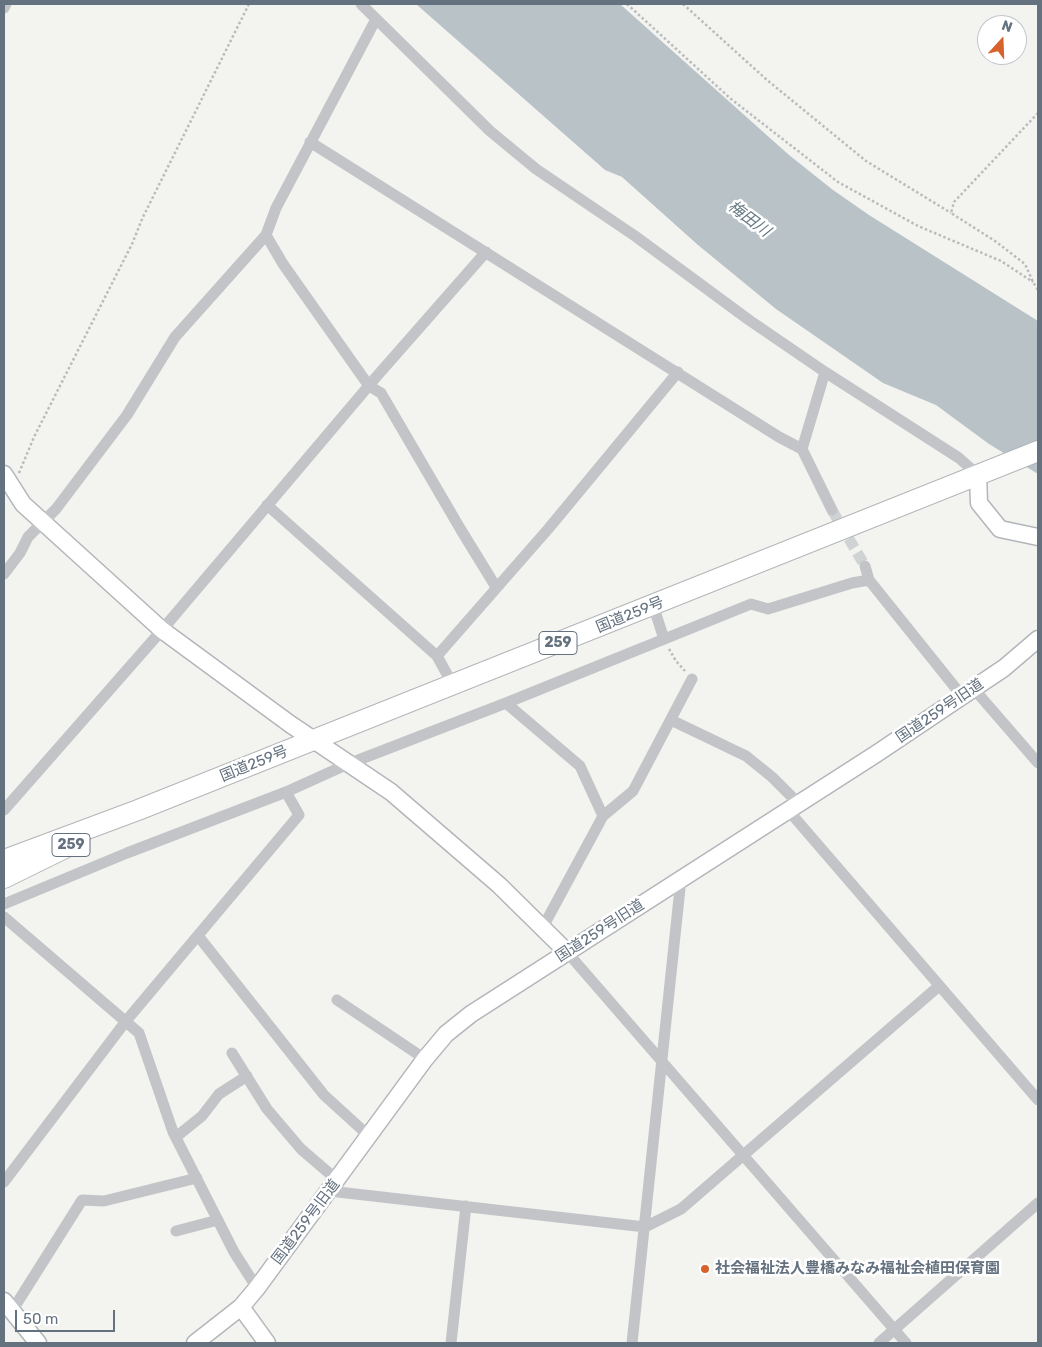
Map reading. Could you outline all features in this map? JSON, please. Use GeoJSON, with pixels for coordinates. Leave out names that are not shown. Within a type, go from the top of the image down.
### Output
{"type":"FeatureCollection","features":[{"type":"Feature","properties":{"kind":"highway","name":"国道259号"},"geometry":{"type":"LineString","coordinates":[[4,860],[138,810],[1038,451]]}},
{"type":"Feature","properties":{"kind":"highway","name":"国道259号"},"geometry":{"type":"LineString","coordinates":[[4,878],[138,810]]}},
{"type":"Feature","properties":{"kind":"street"},"geometry":{"type":"LineString","coordinates":[[4,8],[6,4]]}},
{"type":"Feature","properties":{"kind":"street"},"geometry":{"type":"LineString","coordinates":[[361,4],[490,131],[536,169],[635,236],[749,320],[825,372],[959,458],[978,475],[980,503],[1000,528],[1038,537]]}},
{"type":"Feature","properties":{"kind":"street"},"geometry":{"type":"LineString","coordinates":[[4,574],[20,553],[28,537],[79,480],[127,415],[176,337],[266,235],[276,208],[376,19]]}},
{"type":"Feature","properties":{"kind":"street"},"geometry":{"type":"LineString","coordinates":[[310,142],[802,449],[832,510]]}},
{"type":"Feature","properties":{"kind":"street"},"geometry":{"type":"LineString","coordinates":[[266,235],[283,264],[369,386],[381,393],[496,587]]}},
{"type":"Feature","properties":{"kind":"street"},"geometry":{"type":"LineString","coordinates":[[4,810],[162,630],[267,504],[486,252]]}},
{"type":"Feature","properties":{"kind":"street"},"geometry":{"type":"LineString","coordinates":[[437,656],[549,528],[678,372]]}},
{"type":"Feature","properties":{"kind":"street"},"geometry":{"type":"LineString","coordinates":[[802,449],[825,372]]}},
{"type":"Feature","properties":{"kind":"street"},"geometry":{"type":"LineString","coordinates":[[8,481],[23,504],[162,630],[314,740],[391,792],[500,885],[567,952],[906,1343]]}},
{"type":"Feature","properties":{"kind":"street"},"geometry":{"type":"LineString","coordinates":[[267,504],[437,656],[453,685]]}},
{"type":"Feature","properties":{"kind":"street"},"geometry":{"type":"LineString","coordinates":[[864,566],[869,580],[968,692],[1038,763]]}},
{"type":"Feature","properties":{"kind":"street"},"geometry":{"type":"LineString","coordinates":[[4,904],[127,853],[286,792],[348,764],[506,703],[751,604],[768,609],[852,583],[869,580]]}},
{"type":"Feature","properties":{"kind":"street"},"geometry":{"type":"LineString","coordinates":[[653,605],[664,639]]}},
{"type":"Feature","properties":{"kind":"street","name":"国道259号旧道"},"geometry":{"type":"LineString","coordinates":[[195,1343],[241,1307],[257,1288],[446,1034],[471,1014],[1004,668],[1038,639]]}},
{"type":"Feature","properties":{"kind":"street"},"geometry":{"type":"LineString","coordinates":[[543,927],[603,816],[634,791],[692,680]]}},
{"type":"Feature","properties":{"kind":"street"},"geometry":{"type":"LineString","coordinates":[[506,703],[580,766],[603,816]]}},
{"type":"Feature","properties":{"kind":"street"},"geometry":{"type":"LineString","coordinates":[[671,720],[746,756],[772,777],[793,806],[939,986],[1038,1100]]}},
{"type":"Feature","properties":{"kind":"street"},"geometry":{"type":"LineString","coordinates":[[4,1182],[126,1022],[299,816],[286,792]]}},
{"type":"Feature","properties":{"kind":"street"},"geometry":{"type":"LineString","coordinates":[[632,1343],[681,879]]}},
{"type":"Feature","properties":{"kind":"street"},"geometry":{"type":"LineString","coordinates":[[4,916],[139,1033],[176,1137],[234,1252],[257,1288]]}},
{"type":"Feature","properties":{"kind":"street"},"geometry":{"type":"LineString","coordinates":[[199,937],[324,1095],[369,1136]]}},
{"type":"Feature","properties":{"kind":"street"},"geometry":{"type":"LineString","coordinates":[[232,1053],[267,1109],[333,1185],[466,1206],[645,1227],[681,1209],[939,986]]}},
{"type":"Feature","properties":{"kind":"street"},"geometry":{"type":"LineString","coordinates":[[337,1000],[426,1059]]}},
{"type":"Feature","properties":{"kind":"street"},"geometry":{"type":"LineString","coordinates":[[176,1137],[202,1116],[219,1094],[246,1076]]}},
{"type":"Feature","properties":{"kind":"street"},"geometry":{"type":"LineString","coordinates":[[38,1343],[8,1306],[82,1200],[104,1201],[196,1178]]}},
{"type":"Feature","properties":{"kind":"street"},"geometry":{"type":"LineString","coordinates":[[879,1343],[1038,1202]]}},
{"type":"Feature","properties":{"kind":"street"},"geometry":{"type":"LineString","coordinates":[[451,1343],[466,1206]]}},
{"type":"Feature","properties":{"kind":"street"},"geometry":{"type":"LineString","coordinates":[[176,1231],[218,1220]]}},
{"type":"Feature","properties":{"kind":"street"},"geometry":{"type":"LineString","coordinates":[[241,1307],[267,1343]]}},
{"type":"Feature","properties":{"kind":"path"},"geometry":{"type":"LineString","coordinates":[[8,481],[34,437],[132,244],[143,217],[249,4]]}},
{"type":"Feature","properties":{"kind":"path"},"geometry":{"type":"LineString","coordinates":[[628,4],[731,99],[838,182],[918,226],[1001,261],[1032,282]]}},
{"type":"Feature","properties":{"kind":"path"},"geometry":{"type":"LineString","coordinates":[[683,4],[767,80],[866,161],[995,241],[1025,264],[1032,282],[1038,290]]}},
{"type":"Feature","properties":{"kind":"path"},"geometry":{"type":"LineString","coordinates":[[951,213],[954,202],[1038,113]]}},
{"type":"Feature","properties":{"kind":"path"},"geometry":{"type":"LineString","coordinates":[[664,639],[676,661],[692,680]]}},
{"type":"Feature","properties":{"kind":"water","name":"梅田川"},"geometry":{"type":"Polygon","coordinates":[[[416,4],[620,4],[789,155],[833,190],[869,215],[1038,321],[1038,474],[989,444],[936,405],[883,383],[776,309],[698,245],[622,177],[605,170],[416,4]]]}},
{"type":"Feature","properties":{"kind":"tunnel"},"geometry":{"type":"LineString","coordinates":[[832,510],[865,566]]}},
{"type":"Feature","properties":{"kind":"place","name":"社会福祉法人豊橋みなみ福祉会植田保育園"},"geometry":{"type":"Point","coordinates":[705,1269]}}]}
